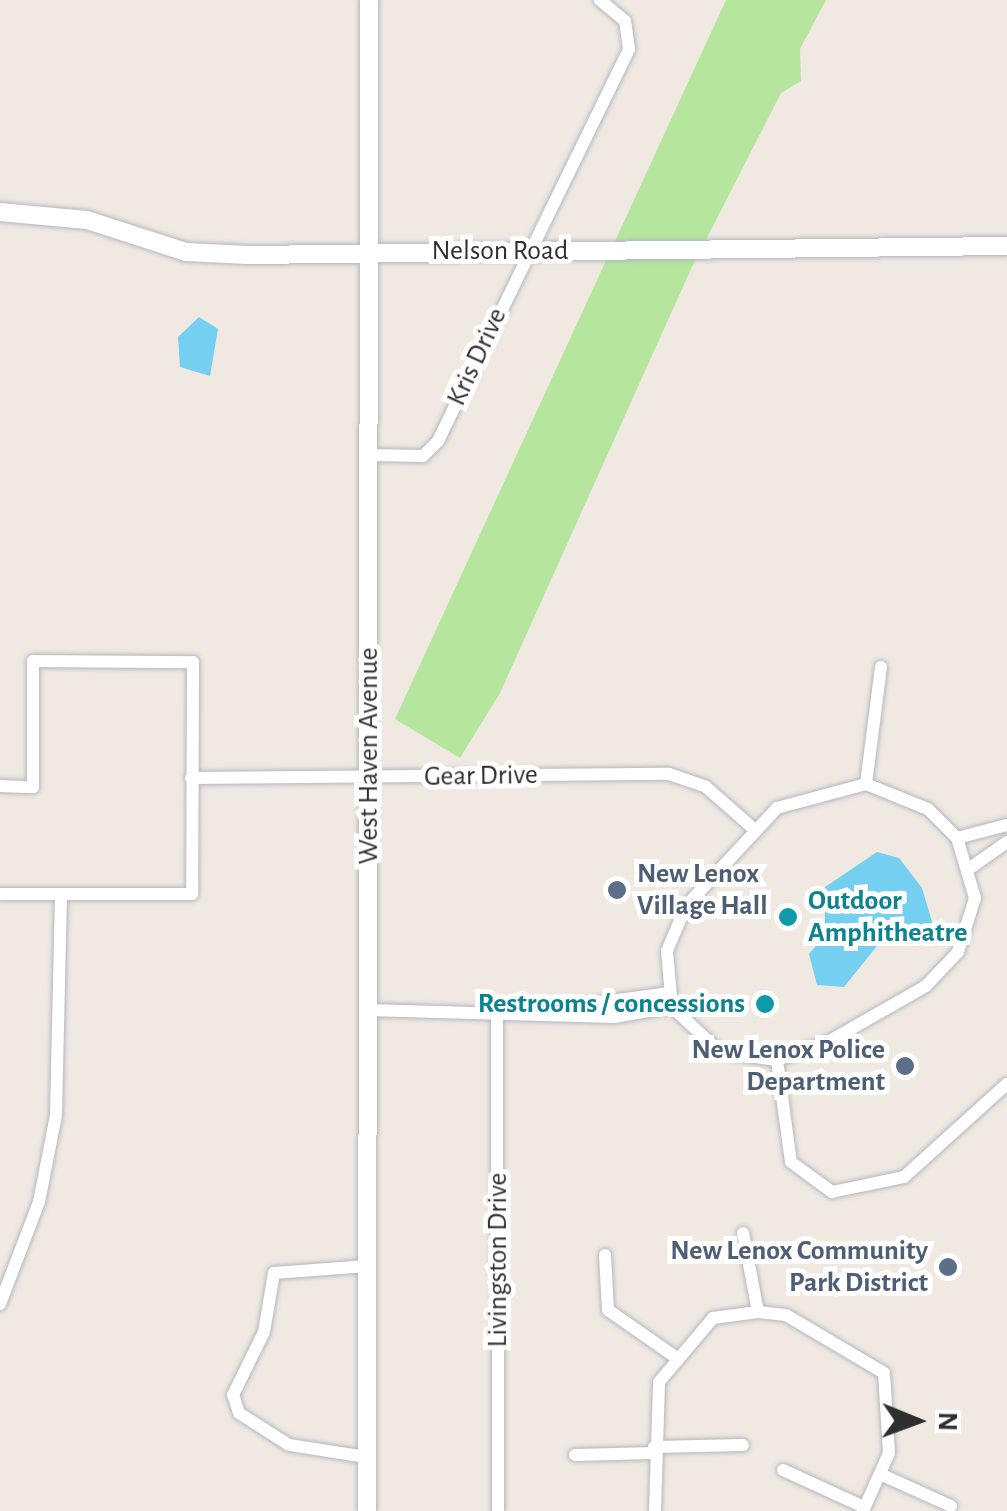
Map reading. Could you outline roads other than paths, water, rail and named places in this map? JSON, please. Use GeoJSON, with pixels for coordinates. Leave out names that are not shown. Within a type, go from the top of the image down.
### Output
{"type":"FeatureCollection","features":[{"type":"Feature","properties":{"kind":"street","name":"West Haven Avenue"},"geometry":{"type":"LineString","coordinates":[[366,1511],[369,0]]}},
{"type":"Feature","properties":{"kind":"street","name":"Kris Drive"},"geometry":{"type":"LineString","coordinates":[[370,456],[424,456],[438,441],[526,251],[628,49],[616,4],[600,0]]}},
{"type":"Feature","properties":{"kind":"street","name":"Nelson Road"},"geometry":{"type":"LineString","coordinates":[[0,212],[87,220],[186,252],[1007,246]]}},
{"type":"Feature","properties":{"kind":"street"},"geometry":{"type":"LineString","coordinates":[[0,786],[33,787],[33,661],[193,662],[192,894],[0,894]]}},
{"type":"Feature","properties":{"kind":"street"},"geometry":{"type":"LineString","coordinates":[[866,784],[881,667]]}},
{"type":"Feature","properties":{"kind":"street","name":"Gear Drive"},"geometry":{"type":"LineString","coordinates":[[191,778],[669,774],[706,787],[754,828]]}},
{"type":"Feature","properties":{"kind":"street"},"geometry":{"type":"LineString","coordinates":[[866,784],[916,802],[957,838],[970,868],[968,928],[938,975],[828,1042],[777,1060],[720,1052],[671,1000],[667,951],[677,922],[754,828],[796,797],[866,784]]}},
{"type":"Feature","properties":{"kind":"street"},"geometry":{"type":"LineString","coordinates":[[957,838],[1007,825]]}},
{"type":"Feature","properties":{"kind":"street"},"geometry":{"type":"LineString","coordinates":[[970,868],[1007,842]]}},
{"type":"Feature","properties":{"kind":"street"},"geometry":{"type":"LineString","coordinates":[[0,1304],[39,1202],[56,1115],[61,894]]}},
{"type":"Feature","properties":{"kind":"street"},"geometry":{"type":"LineString","coordinates":[[368,1010],[556,1010],[671,1000]]}},
{"type":"Feature","properties":{"kind":"street","name":"Livingston Drive"},"geometry":{"type":"LineString","coordinates":[[497,1009],[498,1511]]}},
{"type":"Feature","properties":{"kind":"street"},"geometry":{"type":"LineString","coordinates":[[777,1060],[791,1162],[832,1192],[904,1177],[1007,1084]]}},
{"type":"Feature","properties":{"kind":"street"},"geometry":{"type":"LineString","coordinates":[[743,1232],[758,1312]]}},
{"type":"Feature","properties":{"kind":"street"},"geometry":{"type":"LineString","coordinates":[[605,1256],[608,1310],[674,1356]]}},
{"type":"Feature","properties":{"kind":"street"},"geometry":{"type":"LineString","coordinates":[[366,1457],[289,1445],[239,1413],[233,1395],[268,1320],[274,1273],[368,1266]]}},
{"type":"Feature","properties":{"kind":"street"},"geometry":{"type":"LineString","coordinates":[[655,1511],[653,1408],[674,1356],[713,1318],[758,1312],[786,1315],[884,1374],[891,1438],[863,1509],[783,1470]]}},
{"type":"Feature","properties":{"kind":"street"},"geometry":{"type":"LineString","coordinates":[[575,1456],[743,1445]]}},
{"type":"Feature","properties":{"kind":"street"},"geometry":{"type":"LineString","coordinates":[[880,1474],[951,1506]]}},
{"type":"Feature","properties":{"kind":"water"},"geometry":{"type":"Polygon","coordinates":[[[199,317],[218,329],[210,376],[180,367],[178,337],[199,317]]]}},
{"type":"Feature","properties":{"kind":"water"},"geometry":{"type":"Polygon","coordinates":[[[877,852],[899,858],[922,888],[933,925],[914,943],[877,946],[844,987],[817,985],[809,954],[825,935],[825,887],[877,852]]]}},
{"type":"Feature","properties":{"kind":"place","name":"New Lenox Village Hall"},"geometry":{"type":"Point","coordinates":[617,890]}},
{"type":"Feature","properties":{"kind":"place","name":"Outdoor Amphitheatre"},"geometry":{"type":"Point","coordinates":[788,917]}},
{"type":"Feature","properties":{"kind":"place","name":"Restrooms / concessions"},"geometry":{"type":"Point","coordinates":[765,1004]}},
{"type":"Feature","properties":{"kind":"place","name":"New Lenox Police Department"},"geometry":{"type":"Point","coordinates":[905,1066]}},
{"type":"Feature","properties":{"kind":"place","name":"New Lenox Community Park District"},"geometry":{"type":"Point","coordinates":[948,1267]}}]}
